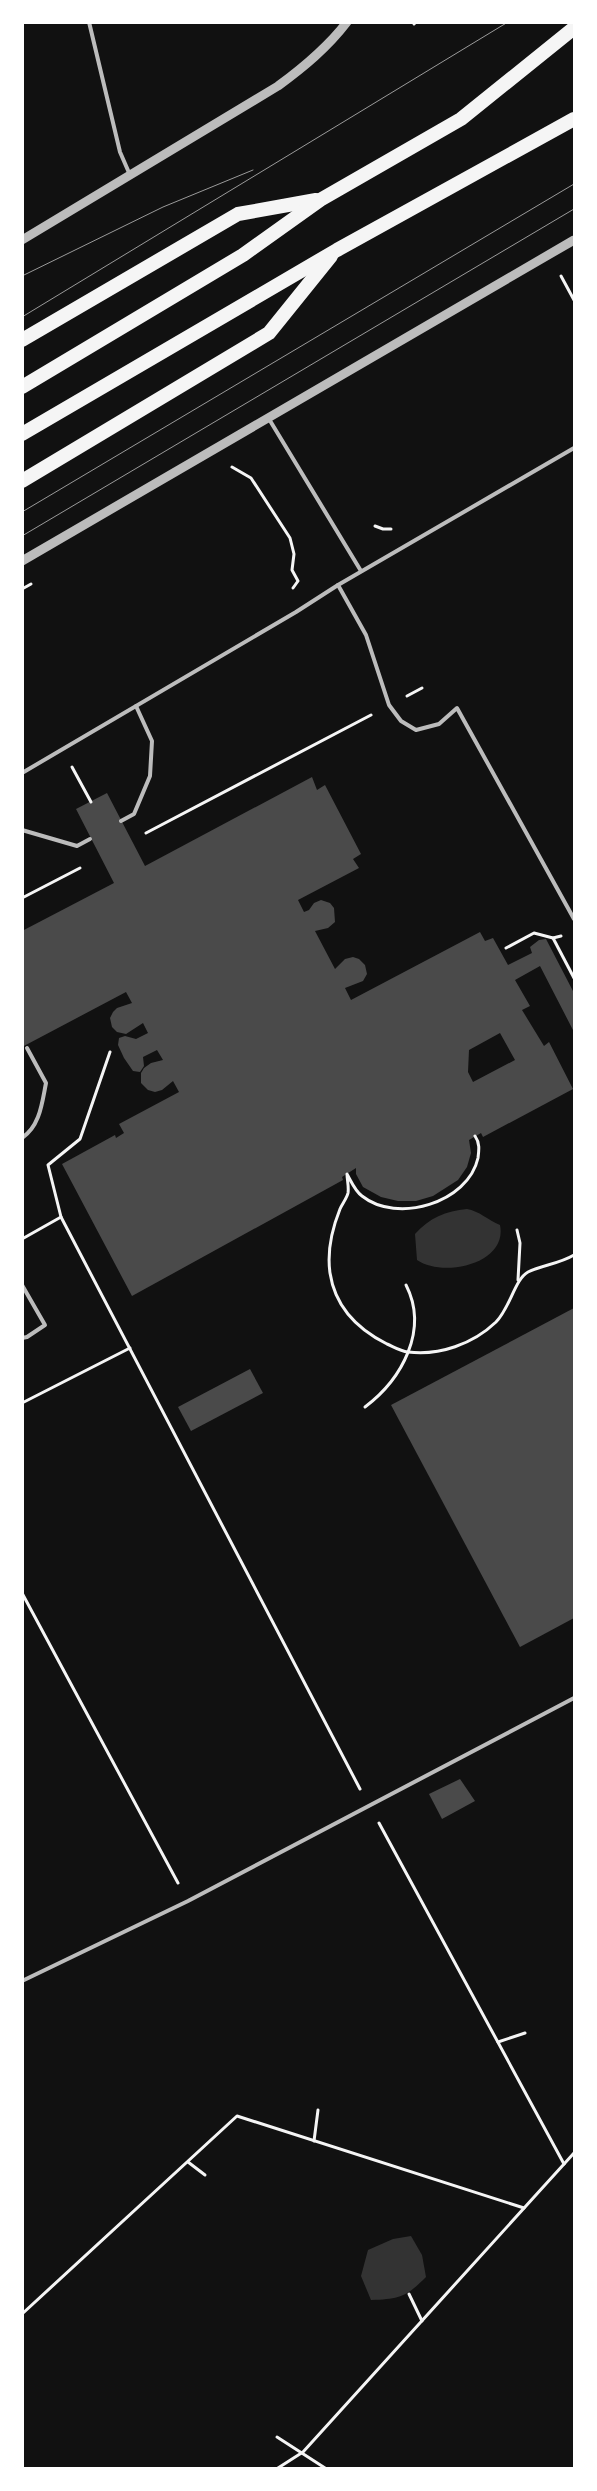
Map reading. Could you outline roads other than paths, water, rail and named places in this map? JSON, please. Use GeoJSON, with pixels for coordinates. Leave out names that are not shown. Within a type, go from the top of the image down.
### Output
{"type":"FeatureCollection","features":[{"type":"Feature","properties":{"kind":"highway"},"geometry":{"type":"LineString","coordinates":[[22,387],[243,255],[320,200],[460,119],[570,32]]}},
{"type":"Feature","properties":{"kind":"highway"},"geometry":{"type":"LineString","coordinates":[[22,434],[337,250],[574,119]]}},
{"type":"Feature","properties":{"kind":"highway"},"geometry":{"type":"LineString","coordinates":[[22,340],[238,214],[320,200]]}},
{"type":"Feature","properties":{"kind":"highway"},"geometry":{"type":"LineString","coordinates":[[22,480],[269,333],[337,250]]}},
{"type":"Feature","properties":{"kind":"street"},"geometry":{"type":"LineString","coordinates":[[22,240],[278,86],[307,66],[331,43],[347,22]]}},
{"type":"Feature","properties":{"kind":"street"},"geometry":{"type":"LineString","coordinates":[[22,560],[269,419],[574,240]]}},
{"type":"Feature","properties":{"kind":"lane"},"geometry":{"type":"LineString","coordinates":[[89,22],[120,152],[130,175]]}},
{"type":"Feature","properties":{"kind":"lane"},"geometry":{"type":"LineString","coordinates":[[269,419],[361,571]]}},
{"type":"Feature","properties":{"kind":"lane"},"geometry":{"type":"LineString","coordinates":[[22,772],[296,612],[361,571],[574,448]]}},
{"type":"Feature","properties":{"kind":"lane"},"geometry":{"type":"LineString","coordinates":[[338,585],[366,634],[389,705],[401,721],[416,730],[439,724],[457,708],[574,919]]}},
{"type":"Feature","properties":{"kind":"lane"},"geometry":{"type":"LineString","coordinates":[[121,821],[134,814],[150,776],[152,741],[136,706]]}},
{"type":"Feature","properties":{"kind":"lane"},"geometry":{"type":"LineString","coordinates":[[22,830],[77,846],[90,839]]}},
{"type":"Feature","properties":{"kind":"lane"},"geometry":{"type":"LineString","coordinates":[[22,1138],[31,1132],[41,1110],[46,1083],[27,1048]]}},
{"type":"Feature","properties":{"kind":"lane"},"geometry":{"type":"LineString","coordinates":[[22,1285],[45,1325],[27,1337],[22,1338]]}},
{"type":"Feature","properties":{"kind":"lane"},"geometry":{"type":"LineString","coordinates":[[22,1981],[188,1901],[574,1698]]}},
{"type":"Feature","properties":{"kind":"tram line"},"geometry":{"type":"LineString","coordinates":[[22,317],[508,22]]}},
{"type":"Feature","properties":{"kind":"tram line"},"geometry":{"type":"LineString","coordinates":[[22,276],[163,207],[253,170]]}},
{"type":"Feature","properties":{"kind":"tram line"},"geometry":{"type":"LineString","coordinates":[[22,512],[574,184]]}},
{"type":"Feature","properties":{"kind":"tram line"},"geometry":{"type":"LineString","coordinates":[[22,536],[574,209]]}}]}
